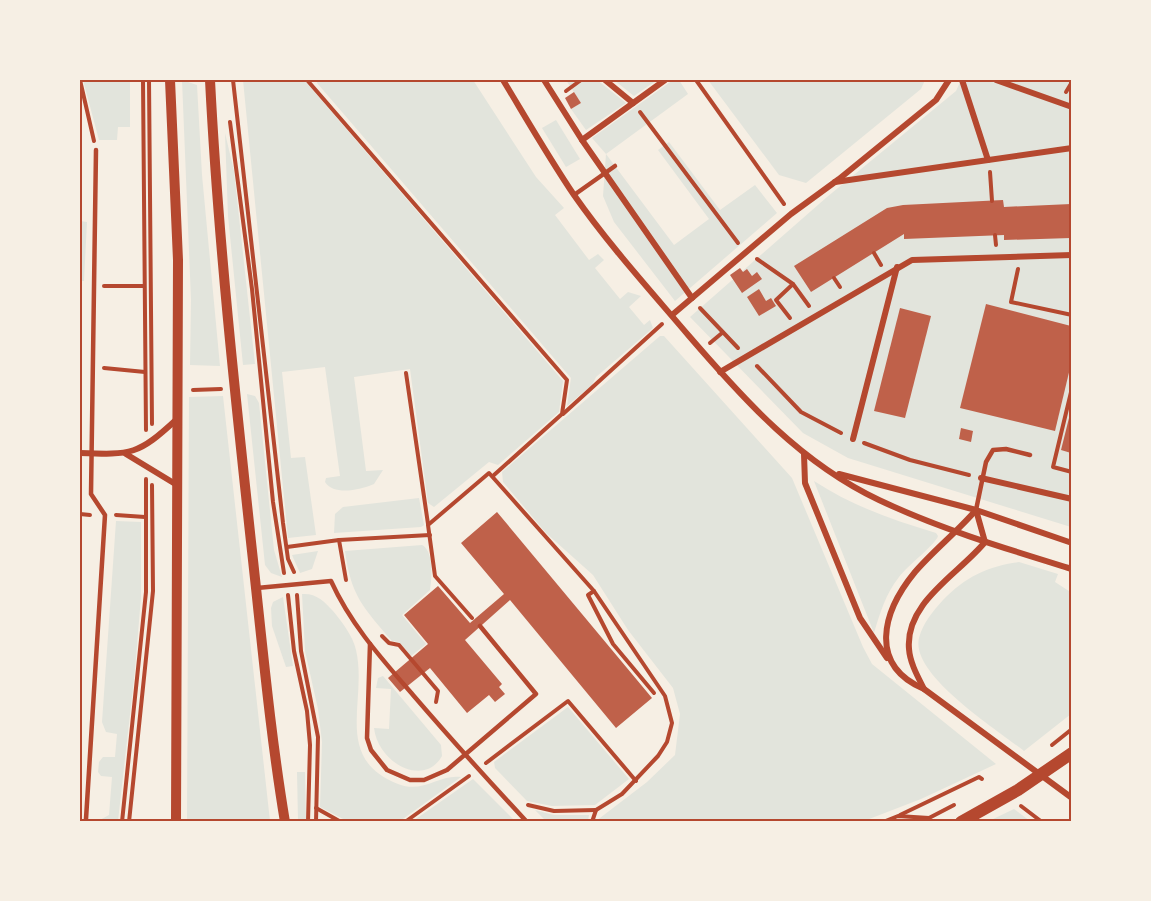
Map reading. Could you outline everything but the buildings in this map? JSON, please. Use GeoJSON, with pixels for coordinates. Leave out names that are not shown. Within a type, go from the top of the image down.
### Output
{"type":"FeatureCollection","features":[{"type":"Feature","properties":{"kind":"main road"},"geometry":{"type":"LineString","coordinates":[[961,822],[1018,790],[1071,753]]}},
{"type":"Feature","properties":{"kind":"street"},"geometry":{"type":"LineString","coordinates":[[170,80],[178,260],[176,822]]}},
{"type":"Feature","properties":{"kind":"street"},"geometry":{"type":"LineString","coordinates":[[503,80],[574,195],[625,263],[768,424],[804,454],[879,500],[985,542],[1071,569]]}},
{"type":"Feature","properties":{"kind":"street"},"geometry":{"type":"LineString","coordinates":[[543,80],[605,174],[692,298]]}},
{"type":"Feature","properties":{"kind":"street"},"geometry":{"type":"LineString","coordinates":[[605,80],[633,103]]}},
{"type":"Feature","properties":{"kind":"street"},"geometry":{"type":"LineString","coordinates":[[582,140],[665,80]]}},
{"type":"Feature","properties":{"kind":"street"},"geometry":{"type":"LineString","coordinates":[[672,315],[791,214],[835,182],[936,100],[949,80]]}},
{"type":"Feature","properties":{"kind":"street"},"geometry":{"type":"LineString","coordinates":[[962,80],[988,160]]}},
{"type":"Feature","properties":{"kind":"street"},"geometry":{"type":"LineString","coordinates":[[996,80],[1071,107]]}},
{"type":"Feature","properties":{"kind":"street"},"geometry":{"type":"LineString","coordinates":[[210,84],[218,223],[234,389],[285,822]]}},
{"type":"Feature","properties":{"kind":"street"},"geometry":{"type":"LineString","coordinates":[[835,182],[1071,148]]}},
{"type":"Feature","properties":{"kind":"street"},"geometry":{"type":"LineString","coordinates":[[720,372],[912,260],[1071,255]]}},
{"type":"Feature","properties":{"kind":"street"},"geometry":{"type":"LineString","coordinates":[[853,439],[897,267]]}},
{"type":"Feature","properties":{"kind":"street"},"geometry":{"type":"LineString","coordinates":[[80,453],[126,454],[152,441],[177,418]]}},
{"type":"Feature","properties":{"kind":"street"},"geometry":{"type":"LineString","coordinates":[[126,454],[178,485]]}},
{"type":"Feature","properties":{"kind":"street"},"geometry":{"type":"LineString","coordinates":[[804,454],[804,483],[860,618],[898,673],[909,683],[924,689],[1071,798]]}},
{"type":"Feature","properties":{"kind":"street"},"geometry":{"type":"LineString","coordinates":[[832,473],[879,483],[976,510],[1071,543]]}},
{"type":"Feature","properties":{"kind":"street"},"geometry":{"type":"LineString","coordinates":[[981,478],[1071,499]]}},
{"type":"Feature","properties":{"kind":"street"},"geometry":{"type":"LineString","coordinates":[[887,658],[886,640],[894,604],[914,573],[958,531],[976,510]]}},
{"type":"Feature","properties":{"kind":"street"},"geometry":{"type":"LineString","coordinates":[[976,510],[985,542]]}},
{"type":"Feature","properties":{"kind":"street"},"geometry":{"type":"LineString","coordinates":[[924,689],[909,652],[909,633],[915,618],[930,597],[985,542]]}},
{"type":"Feature","properties":{"kind":"lane"},"geometry":{"type":"LineString","coordinates":[[86,819],[105,515],[91,494],[91,366],[96,286],[96,150]]}},
{"type":"Feature","properties":{"kind":"lane"},"geometry":{"type":"LineString","coordinates":[[574,195],[615,166]]}},
{"type":"Feature","properties":{"kind":"lane"},"geometry":{"type":"LineString","coordinates":[[976,510],[981,478],[993,450],[1006,449],[1030,455]]}},
{"type":"Feature","properties":{"kind":"lane"},"geometry":{"type":"LineString","coordinates":[[256,588],[331,581],[344,609],[370,644],[478,770],[527,822]]}},
{"type":"Feature","properties":{"kind":"lane"},"geometry":{"type":"LineString","coordinates":[[370,644],[366,728],[371,750],[379,761],[397,776],[423,780],[447,770],[536,694],[480,626]]}},
{"type":"Feature","properties":{"kind":"path"},"geometry":{"type":"LineString","coordinates":[[80,80],[96,150]]}},
{"type":"Feature","properties":{"kind":"path"},"geometry":{"type":"LineString","coordinates":[[233,80],[233,96],[287,547],[296,583],[301,651],[318,737],[316,822]]}},
{"type":"Feature","properties":{"kind":"path"},"geometry":{"type":"LineString","coordinates":[[307,80],[312,82],[567,380],[562,414]]}},
{"type":"Feature","properties":{"kind":"path"},"geometry":{"type":"LineString","coordinates":[[696,80],[791,214]]}},
{"type":"Feature","properties":{"kind":"path"},"geometry":{"type":"LineString","coordinates":[[633,103],[728,233],[747,252],[793,285],[815,315]]}},
{"type":"Feature","properties":{"kind":"path"},"geometry":{"type":"LineString","coordinates":[[229,117],[279,552],[287,584],[294,651],[307,711],[310,744],[308,822]]}},
{"type":"Feature","properties":{"kind":"path"},"geometry":{"type":"LineString","coordinates":[[990,168],[992,201]]}},
{"type":"Feature","properties":{"kind":"path"},"geometry":{"type":"LineString","coordinates":[[1021,257],[1011,302],[1071,315]]}},
{"type":"Feature","properties":{"kind":"path"},"geometry":{"type":"LineString","coordinates":[[793,285],[776,300],[796,326]]}},
{"type":"Feature","properties":{"kind":"path"},"geometry":{"type":"LineString","coordinates":[[96,286],[144,286]]}},
{"type":"Feature","properties":{"kind":"path"},"geometry":{"type":"LineString","coordinates":[[692,298],[722,333],[801,412],[853,439],[910,460],[981,478]]}},
{"type":"Feature","properties":{"kind":"path"},"geometry":{"type":"LineString","coordinates":[[494,475],[649,337]]}},
{"type":"Feature","properties":{"kind":"path"},"geometry":{"type":"LineString","coordinates":[[91,366],[145,372]]}},
{"type":"Feature","properties":{"kind":"path"},"geometry":{"type":"LineString","coordinates":[[406,373],[435,576],[474,620]]}},
{"type":"Feature","properties":{"kind":"path"},"geometry":{"type":"LineString","coordinates":[[153,391],[261,388]]}},
{"type":"Feature","properties":{"kind":"path"},"geometry":{"type":"LineString","coordinates":[[1071,388],[1070,402],[1053,467],[1071,472]]}},
{"type":"Feature","properties":{"kind":"path"},"geometry":{"type":"LineString","coordinates":[[428,525],[489,473],[494,475],[542,535],[571,562],[594,591],[666,696],[672,723],[667,742],[636,781],[622,794],[596,810],[554,811],[526,805],[534,813]]}},
{"type":"Feature","properties":{"kind":"path"},"geometry":{"type":"LineString","coordinates":[[287,547],[339,540],[430,535]]}},
{"type":"Feature","properties":{"kind":"path"},"geometry":{"type":"LineString","coordinates":[[339,540],[347,584]]}},
{"type":"Feature","properties":{"kind":"path"},"geometry":{"type":"LineString","coordinates":[[594,591],[588,595],[613,644],[654,693]]}},
{"type":"Feature","properties":{"kind":"path"},"geometry":{"type":"LineString","coordinates":[[376,628],[389,643],[399,645],[438,692],[436,702],[444,711]]}},
{"type":"Feature","properties":{"kind":"path"},"geometry":{"type":"LineString","coordinates":[[405,822],[568,701],[636,781]]}},
{"type":"Feature","properties":{"kind":"path"},"geometry":{"type":"LineString","coordinates":[[1048,748],[1071,729]]}},
{"type":"Feature","properties":{"kind":"path"},"geometry":{"type":"LineString","coordinates":[[473,747],[494,771]]}},
{"type":"Feature","properties":{"kind":"path"},"geometry":{"type":"LineString","coordinates":[[883,822],[979,777],[982,779]]}},
{"type":"Feature","properties":{"kind":"path"},"geometry":{"type":"LineString","coordinates":[[898,816],[929,818],[957,804]]}},
{"type":"Feature","properties":{"kind":"path"},"geometry":{"type":"LineString","coordinates":[[1020,805],[1042,822]]}},
{"type":"Feature","properties":{"kind":"path"},"geometry":{"type":"LineString","coordinates":[[316,808],[341,822]]}},
{"type":"Feature","properties":{"kind":"path"},"geometry":{"type":"LineString","coordinates":[[592,822],[596,810]]}},
{"type":"Feature","properties":{"kind":"shaded area"},"geometry":{"type":"Polygon","coordinates":[[[83,80],[130,80],[130,127],[118,127],[117,140],[99,140],[83,80]]]}},
{"type":"Feature","properties":{"kind":"shaded area"},"geometry":{"type":"Polygon","coordinates":[[[182,80],[197,85],[202,175],[220,366],[190,365],[191,300],[182,80]]]}},
{"type":"Feature","properties":{"kind":"shaded area"},"geometry":{"type":"Polygon","coordinates":[[[243,80],[305,81],[563,381],[559,412],[498,465],[489,462],[434,507],[428,503],[410,369],[354,377],[366,471],[383,470],[374,484],[348,491],[334,489],[325,482],[326,478],[340,476],[325,367],[282,372],[291,458],[305,457],[316,535],[288,538],[243,80]]]}},
{"type":"Feature","properties":{"kind":"shaded area"},"geometry":{"type":"Polygon","coordinates":[[[317,80],[473,80],[536,177],[564,208],[555,215],[589,260],[598,254],[604,260],[595,268],[620,299],[628,292],[641,296],[629,307],[644,325],[650,320],[653,328],[596,377],[592,385],[567,406],[571,378],[317,83],[317,80]]]}},
{"type":"Feature","properties":{"kind":"shaded area"},"geometry":{"type":"Polygon","coordinates":[[[566,80],[597,80],[626,103],[586,130],[571,109],[581,103],[566,80]]]}},
{"type":"Feature","properties":{"kind":"shaded area"},"geometry":{"type":"Polygon","coordinates":[[[614,80],[657,80],[634,96],[614,80]]]}},
{"type":"Feature","properties":{"kind":"shaded area"},"geometry":{"type":"Polygon","coordinates":[[[673,80],[679,80],[688,94],[606,154],[592,138],[673,80]]]}},
{"type":"Feature","properties":{"kind":"shaded area"},"geometry":{"type":"Polygon","coordinates":[[[708,80],[925,80],[921,89],[806,183],[779,175],[708,80]]]}},
{"type":"Feature","properties":{"kind":"shaded area"},"geometry":{"type":"Polygon","coordinates":[[[961,80],[1071,80],[1071,527],[848,458],[803,433],[690,317],[827,197],[956,91],[961,80]]]}},
{"type":"Feature","properties":{"kind":"shaded area"},"geometry":{"type":"Polygon","coordinates":[[[556,120],[580,159],[566,167],[542,128],[556,120]]]}},
{"type":"Feature","properties":{"kind":"shaded area"},"geometry":{"type":"Polygon","coordinates":[[[225,133],[234,171],[255,364],[243,365],[228,216],[225,133]]]}},
{"type":"Feature","properties":{"kind":"shaded area"},"geometry":{"type":"Polygon","coordinates":[[[669,142],[720,210],[755,185],[777,213],[675,301],[614,222],[603,196],[606,154],[674,245],[709,219],[658,150],[669,142]]]}},
{"type":"Feature","properties":{"kind":"shaded area"},"geometry":{"type":"Polygon","coordinates":[[[80,221],[87,222],[84,281],[80,281],[80,221]]]}},
{"type":"Feature","properties":{"kind":"shaded area"},"geometry":{"type":"Polygon","coordinates":[[[660,336],[664,336],[792,478],[872,664],[996,764],[921,799],[864,821],[596,821],[647,782],[675,755],[680,714],[673,688],[628,630],[593,575],[546,533],[503,482],[502,472],[660,336]]]}},
{"type":"Feature","properties":{"kind":"shaded area"},"geometry":{"type":"Polygon","coordinates":[[[247,394],[255,396],[259,403],[274,550],[282,577],[271,573],[265,565],[247,394]]]}},
{"type":"Feature","properties":{"kind":"shaded area"},"geometry":{"type":"Polygon","coordinates":[[[223,396],[270,821],[187,821],[189,397],[223,396]]]}},
{"type":"Feature","properties":{"kind":"shaded area"},"geometry":{"type":"Polygon","coordinates":[[[814,481],[858,505],[936,533],[938,536],[894,583],[874,633],[814,481]]]}},
{"type":"Feature","properties":{"kind":"shaded area"},"geometry":{"type":"Polygon","coordinates":[[[419,498],[424,525],[421,527],[334,533],[335,514],[343,507],[419,498]]]}},
{"type":"Feature","properties":{"kind":"shaded area"},"geometry":{"type":"Polygon","coordinates":[[[116,521],[141,522],[141,597],[118,821],[98,821],[109,815],[112,777],[101,776],[98,772],[99,762],[103,757],[115,757],[117,734],[106,732],[102,722],[116,521]]]}},
{"type":"Feature","properties":{"kind":"shaded area"},"geometry":{"type":"Polygon","coordinates":[[[422,545],[429,553],[432,573],[430,590],[402,615],[426,644],[411,656],[399,642],[392,641],[360,600],[351,579],[345,551],[422,545]]]}},
{"type":"Feature","properties":{"kind":"shaded area"},"geometry":{"type":"Polygon","coordinates":[[[318,551],[312,569],[300,573],[292,555],[318,551]]]}},
{"type":"Feature","properties":{"kind":"shaded area"},"geometry":{"type":"Polygon","coordinates":[[[1019,562],[1058,574],[1055,582],[1072,593],[1071,714],[1024,751],[958,701],[941,684],[920,653],[919,638],[932,613],[960,585],[997,566],[1019,562]]]}},
{"type":"Feature","properties":{"kind":"shaded area"},"geometry":{"type":"Polygon","coordinates":[[[302,594],[316,596],[326,604],[343,624],[355,645],[359,669],[357,726],[359,744],[365,759],[378,773],[398,784],[407,786],[415,787],[445,778],[461,777],[400,821],[347,821],[320,807],[322,742],[318,709],[305,651],[302,594]]]}},
{"type":"Feature","properties":{"kind":"shaded area"},"geometry":{"type":"Polygon","coordinates":[[[283,597],[293,666],[286,667],[272,626],[271,608],[273,602],[283,597]]]}},
{"type":"Feature","properties":{"kind":"shaded area"},"geometry":{"type":"Polygon","coordinates":[[[383,676],[441,745],[442,756],[434,765],[424,770],[403,767],[384,752],[377,741],[374,728],[389,729],[391,689],[376,688],[378,678],[383,676]]]}},
{"type":"Feature","properties":{"kind":"shaded area"},"geometry":{"type":"Polygon","coordinates":[[[568,707],[629,779],[595,805],[552,806],[527,801],[495,768],[494,762],[568,707]]]}},
{"type":"Feature","properties":{"kind":"shaded area"},"geometry":{"type":"Polygon","coordinates":[[[297,772],[305,772],[306,821],[298,821],[297,772]]]}},
{"type":"Feature","properties":{"kind":"shaded area"},"geometry":{"type":"Polygon","coordinates":[[[473,779],[515,821],[413,821],[473,779]]]}},
{"type":"Feature","properties":{"kind":"shaded area"},"geometry":{"type":"Polygon","coordinates":[[[1014,809],[1030,821],[989,821],[1014,809]]]}},
{"type":"Feature","properties":{"kind":"shaded area"},"geometry":{"type":"Polygon","coordinates":[[[535,810],[554,815],[589,815],[588,821],[546,821],[535,810]]]}}]}
